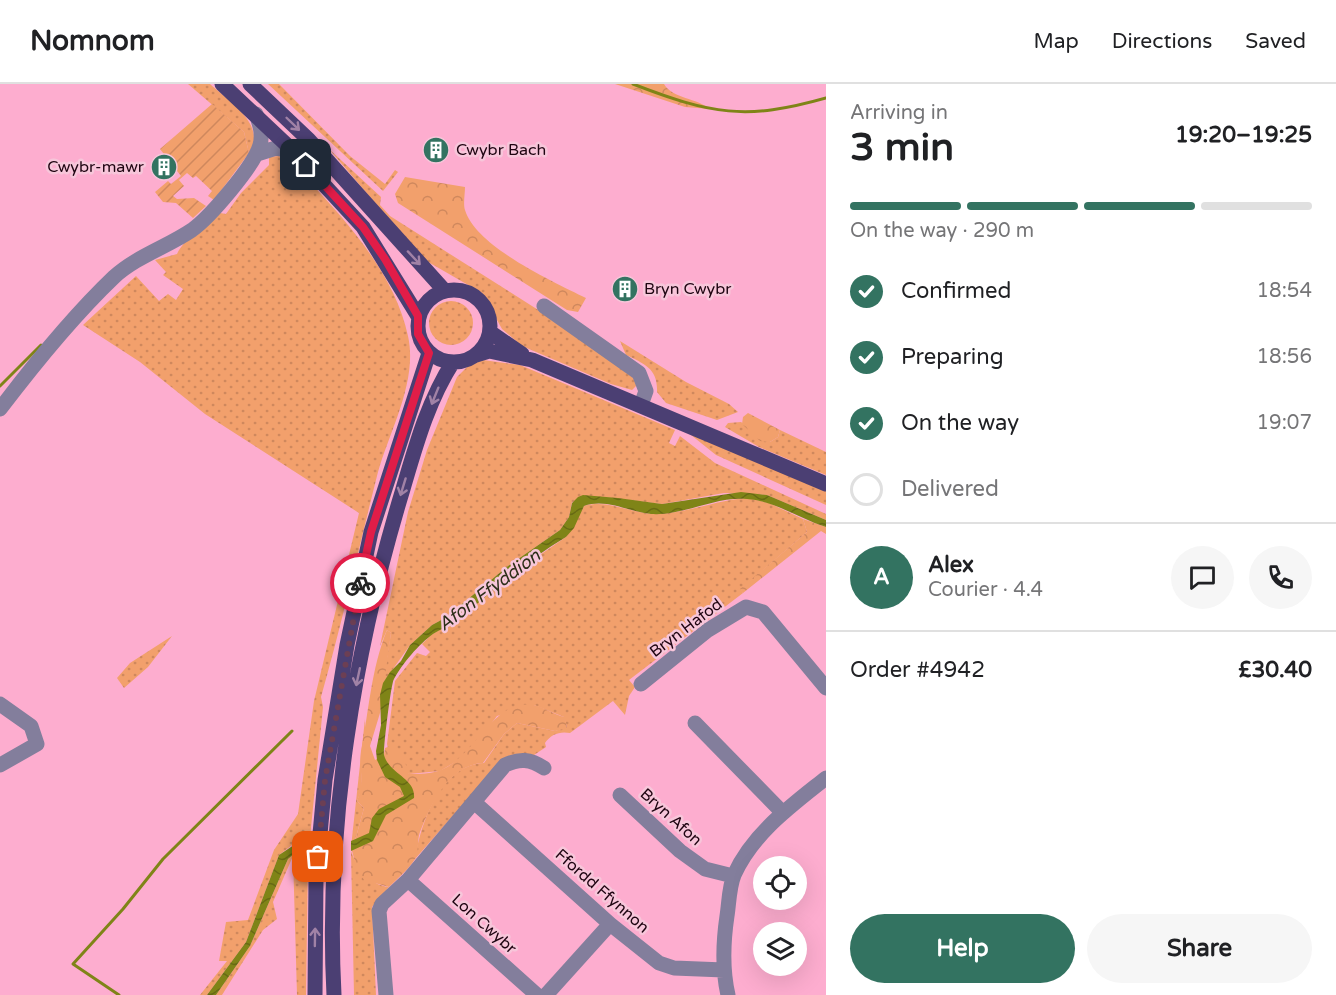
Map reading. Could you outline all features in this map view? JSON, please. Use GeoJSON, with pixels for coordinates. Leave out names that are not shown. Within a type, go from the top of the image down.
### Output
{"type":"FeatureCollection","features":[{"type":"Feature","properties":{"kind":"main road"},"geometry":{"type":"LineString","coordinates":[[222,84],[294,152],[363,227],[418,316]]}},
{"type":"Feature","properties":{"kind":"main road"},"geometry":{"type":"LineString","coordinates":[[250,84],[329,161],[444,290]]}},
{"type":"Feature","properties":{"kind":"main road"},"geometry":{"type":"LineString","coordinates":[[476,355],[486,344],[490,332],[488,312],[483,303],[473,294],[457,289],[444,290],[432,296],[423,305],[418,316],[418,334],[429,353],[440,360],[453,362],[476,355],[489,351],[532,360],[826,484]]}},
{"type":"Feature","properties":{"kind":"main road"},"geometry":{"type":"LineString","coordinates":[[490,332],[532,360]]}},
{"type":"Feature","properties":{"kind":"main road"},"geometry":{"type":"LineString","coordinates":[[315,995],[316,877],[325,780],[347,645],[371,532],[429,353]]}},
{"type":"Feature","properties":{"kind":"main road"},"geometry":{"type":"LineString","coordinates":[[334,995],[335,884],[340,807],[356,689],[380,573],[420,431],[440,382],[453,362]]}},
{"type":"Feature","properties":{"kind":"street"},"geometry":{"type":"LineString","coordinates":[[0,409],[80,312],[116,276],[137,259],[191,230],[213,211],[257,154],[261,129],[256,114]]}},
{"type":"Feature","properties":{"kind":"street"},"geometry":{"type":"LineString","coordinates":[[257,154],[276,148],[294,152]]}},
{"type":"Feature","properties":{"kind":"street"},"geometry":{"type":"LineString","coordinates":[[544,306],[639,373],[646,391],[641,405]]}},
{"type":"Feature","properties":{"kind":"street","name":"Bryn Hafod"},"geometry":{"type":"LineString","coordinates":[[651,682],[708,630],[746,607],[763,612],[826,688]]}},
{"type":"Feature","properties":{"kind":"street"},"geometry":{"type":"LineString","coordinates":[[0,704],[32,726],[37,744],[0,765]]}},
{"type":"Feature","properties":{"kind":"street"},"geometry":{"type":"LineString","coordinates":[[695,723],[717,737],[782,812]]}},
{"type":"Feature","properties":{"kind":"street"},"geometry":{"type":"LineString","coordinates":[[386,995],[379,911],[505,765],[514,761],[541,762]]}},
{"type":"Feature","properties":{"kind":"street"},"geometry":{"type":"LineString","coordinates":[[728,995],[724,970],[723,938],[733,876],[755,842],[782,812],[826,780]]}},
{"type":"Feature","properties":{"kind":"street","name":"Bryn Afon"},"geometry":{"type":"LineString","coordinates":[[620,795],[680,851],[705,869],[733,876]]}},
{"type":"Feature","properties":{"kind":"street"},"geometry":{"type":"LineString","coordinates":[[638,795],[633,802],[639,813]]}},
{"type":"Feature","properties":{"kind":"street","name":"Ffordd Ffynnon"},"geometry":{"type":"LineString","coordinates":[[474,802],[610,924],[659,963],[674,968],[724,970]]}},
{"type":"Feature","properties":{"kind":"street","name":"Lon Cwybr"},"geometry":{"type":"LineString","coordinates":[[408,880],[537,995]]}},
{"type":"Feature","properties":{"kind":"street"},"geometry":{"type":"LineString","coordinates":[[546,995],[610,924]]}},
{"type":"Feature","properties":{"kind":"green space"},"geometry":{"type":"Polygon","coordinates":[[[188,84],[210,84],[245,116],[253,132],[254,142],[249,153],[244,132],[188,84]]]}},
{"type":"Feature","properties":{"kind":"green space"},"geometry":{"type":"Polygon","coordinates":[[[268,84],[279,84],[350,156],[385,184],[395,170],[398,172],[383,191],[268,84]]]}},
{"type":"Feature","properties":{"kind":"green space"},"geometry":{"type":"Polygon","coordinates":[[[615,84],[664,84],[673,93],[710,109],[685,107],[615,84]]]}},
{"type":"Feature","properties":{"kind":"green space"},"geometry":{"type":"Polygon","coordinates":[[[212,104],[244,132],[249,153],[214,200],[208,196],[212,191],[196,176],[193,178],[187,173],[179,180],[184,186],[173,196],[177,199],[194,198],[206,206],[193,218],[176,203],[163,202],[155,192],[168,181],[171,184],[181,176],[160,149],[212,104]]]}},
{"type":"Feature","properties":{"kind":"green space"},"geometry":{"type":"Polygon","coordinates":[[[329,149],[381,197],[380,205],[390,216],[565,327],[635,379],[637,385],[632,390],[611,384],[522,346],[502,329],[482,293],[423,259],[329,149]]]}},
{"type":"Feature","properties":{"kind":"green space"},"geometry":{"type":"Polygon","coordinates":[[[279,156],[298,170],[296,180],[299,183],[308,180],[339,214],[381,271],[402,314],[408,336],[409,370],[401,405],[378,472],[321,697],[323,707],[308,858],[306,995],[297,995],[293,856],[273,902],[277,919],[263,930],[222,995],[216,995],[250,946],[288,859],[302,847],[303,850],[304,836],[279,855],[246,942],[207,995],[200,995],[227,961],[219,961],[226,922],[248,920],[274,850],[298,814],[314,701],[359,513],[205,414],[140,362],[83,325],[136,276],[159,301],[168,294],[176,300],[183,289],[163,275],[166,272],[155,260],[177,254],[191,237],[220,213],[226,214],[241,193],[269,165],[269,157],[279,156]]]}},
{"type":"Feature","properties":{"kind":"green space"},"geometry":{"type":"Polygon","coordinates":[[[405,177],[465,187],[465,210],[472,224],[484,237],[518,262],[586,298],[578,312],[567,310],[398,203],[395,194],[405,177]]]}},
{"type":"Feature","properties":{"kind":"green space"},"geometry":{"type":"Polygon","coordinates":[[[451,301],[467,307],[473,323],[467,339],[451,345],[435,339],[429,323],[435,307],[451,301]]]}},
{"type":"Feature","properties":{"kind":"green space"},"geometry":{"type":"Polygon","coordinates":[[[620,341],[686,382],[729,404],[738,412],[717,420],[666,403],[657,392],[653,373],[649,368],[626,355],[620,341]]]}},
{"type":"Feature","properties":{"kind":"green space"},"geometry":{"type":"Polygon","coordinates":[[[483,360],[520,365],[675,430],[669,443],[675,446],[680,436],[715,463],[826,514],[826,520],[767,495],[724,493],[662,504],[603,497],[572,502],[569,517],[560,530],[508,566],[445,618],[432,625],[410,645],[383,683],[391,633],[387,630],[380,646],[408,512],[427,450],[457,377],[470,364],[483,360]]]}},
{"type":"Feature","properties":{"kind":"green space"},"geometry":{"type":"Polygon","coordinates":[[[748,413],[780,430],[778,437],[770,442],[760,441],[742,424],[743,417],[748,413]]]}},
{"type":"Feature","properties":{"kind":"green space"},"geometry":{"type":"Polygon","coordinates":[[[741,422],[770,442],[778,437],[780,430],[826,452],[826,475],[759,447],[725,427],[728,423],[741,422]]]}},
{"type":"Feature","properties":{"kind":"green space"},"geometry":{"type":"Polygon","coordinates":[[[686,431],[826,490],[826,505],[716,455],[686,431]]]}},
{"type":"Feature","properties":{"kind":"green space"},"geometry":{"type":"Polygon","coordinates":[[[747,498],[769,503],[803,519],[807,532],[741,589],[743,593],[629,680],[635,687],[629,696],[625,715],[613,701],[570,733],[563,732],[553,735],[545,743],[546,747],[534,755],[513,756],[494,769],[415,859],[422,829],[435,798],[455,774],[469,766],[484,763],[504,734],[517,723],[555,731],[567,727],[564,717],[534,705],[497,716],[474,747],[457,761],[440,771],[409,774],[390,756],[387,744],[395,681],[417,653],[426,656],[430,652],[422,644],[431,635],[458,619],[502,581],[566,537],[584,506],[601,504],[642,513],[663,514],[747,498]]]}},
{"type":"Feature","properties":{"kind":"green space"},"geometry":{"type":"Polygon","coordinates":[[[803,519],[826,527],[826,534],[821,531],[743,593],[740,589],[807,532],[803,519]]]}},
{"type":"Feature","properties":{"kind":"green space"},"geometry":{"type":"Polygon","coordinates":[[[387,630],[391,633],[380,713],[370,746],[375,760],[384,755],[385,748],[393,745],[403,756],[409,774],[441,770],[454,763],[465,753],[496,719],[507,710],[520,705],[542,707],[565,717],[567,728],[555,731],[517,723],[504,734],[483,763],[471,765],[451,778],[436,798],[424,821],[415,859],[389,887],[364,880],[356,866],[351,847],[364,808],[357,801],[361,787],[360,758],[374,675],[387,630]]]}},
{"type":"Feature","properties":{"kind":"green space"},"geometry":{"type":"Polygon","coordinates":[[[172,636],[148,667],[124,688],[117,678],[130,663],[172,636]]]}},
{"type":"Feature","properties":{"kind":"green space"},"geometry":{"type":"Polygon","coordinates":[[[365,719],[366,739],[361,753],[365,719]]]}},
{"type":"Feature","properties":{"kind":"green space"},"geometry":{"type":"Polygon","coordinates":[[[361,755],[362,789],[357,801],[364,808],[351,847],[361,755]]]}},
{"type":"Feature","properties":{"kind":"green space"},"geometry":{"type":"Polygon","coordinates":[[[351,851],[365,875],[382,886],[389,887],[372,907],[376,995],[354,995],[351,851]]]}},
{"type":"Feature","properties":{"kind":"water","name":"Afon Ffyddion"},"geometry":{"type":"Polygon","coordinates":[[[741,492],[767,495],[826,520],[826,527],[768,503],[747,499],[723,500],[663,514],[642,513],[601,504],[584,506],[574,528],[566,537],[523,566],[457,620],[422,643],[394,679],[384,750],[384,755],[391,767],[411,786],[414,798],[386,815],[373,841],[351,851],[351,841],[369,833],[372,818],[379,809],[404,796],[400,787],[385,777],[377,760],[376,751],[381,725],[380,695],[383,683],[401,661],[410,645],[508,566],[560,530],[569,517],[572,503],[578,497],[583,495],[662,504],[741,492]]]}},
{"type":"Feature","properties":{"kind":"water"},"geometry":{"type":"Polygon","coordinates":[[[303,839],[302,847],[288,859],[250,946],[216,995],[207,995],[246,942],[279,855],[303,839]]]}},
{"type":"Feature","properties":{"kind":"waterway"},"geometry":{"type":"LineString","coordinates":[[633,84],[685,102],[728,111],[773,110],[826,98]]}},
{"type":"Feature","properties":{"kind":"waterway"},"geometry":{"type":"LineString","coordinates":[[0,386],[41,345]]}},
{"type":"Feature","properties":{"kind":"waterway"},"geometry":{"type":"LineString","coordinates":[[119,995],[73,964],[123,909],[163,859],[292,731]]}},
{"type":"Feature","properties":{"kind":"way so far"},"geometry":{"type":"LineString","coordinates":[[318,857],[325,780],[347,645],[360,583]]}},
{"type":"Feature","properties":{"kind":"place","name":"Cwybr Bach"},"geometry":{"type":"Point","coordinates":[436,150]}},
{"type":"Feature","properties":{"kind":"place","name":"Cwybr-mawr"},"geometry":{"type":"Point","coordinates":[164,167]}},
{"type":"Feature","properties":{"kind":"place","name":"Bryn Cwybr"},"geometry":{"type":"Point","coordinates":[625,289]}},
{"type":"Feature","properties":{"kind":"route"},"geometry":{"type":"LineString","coordinates":[[306,165],[363,227],[385,259],[418,316],[418,334],[421,343],[429,353],[371,532],[360,583]]}}]}
